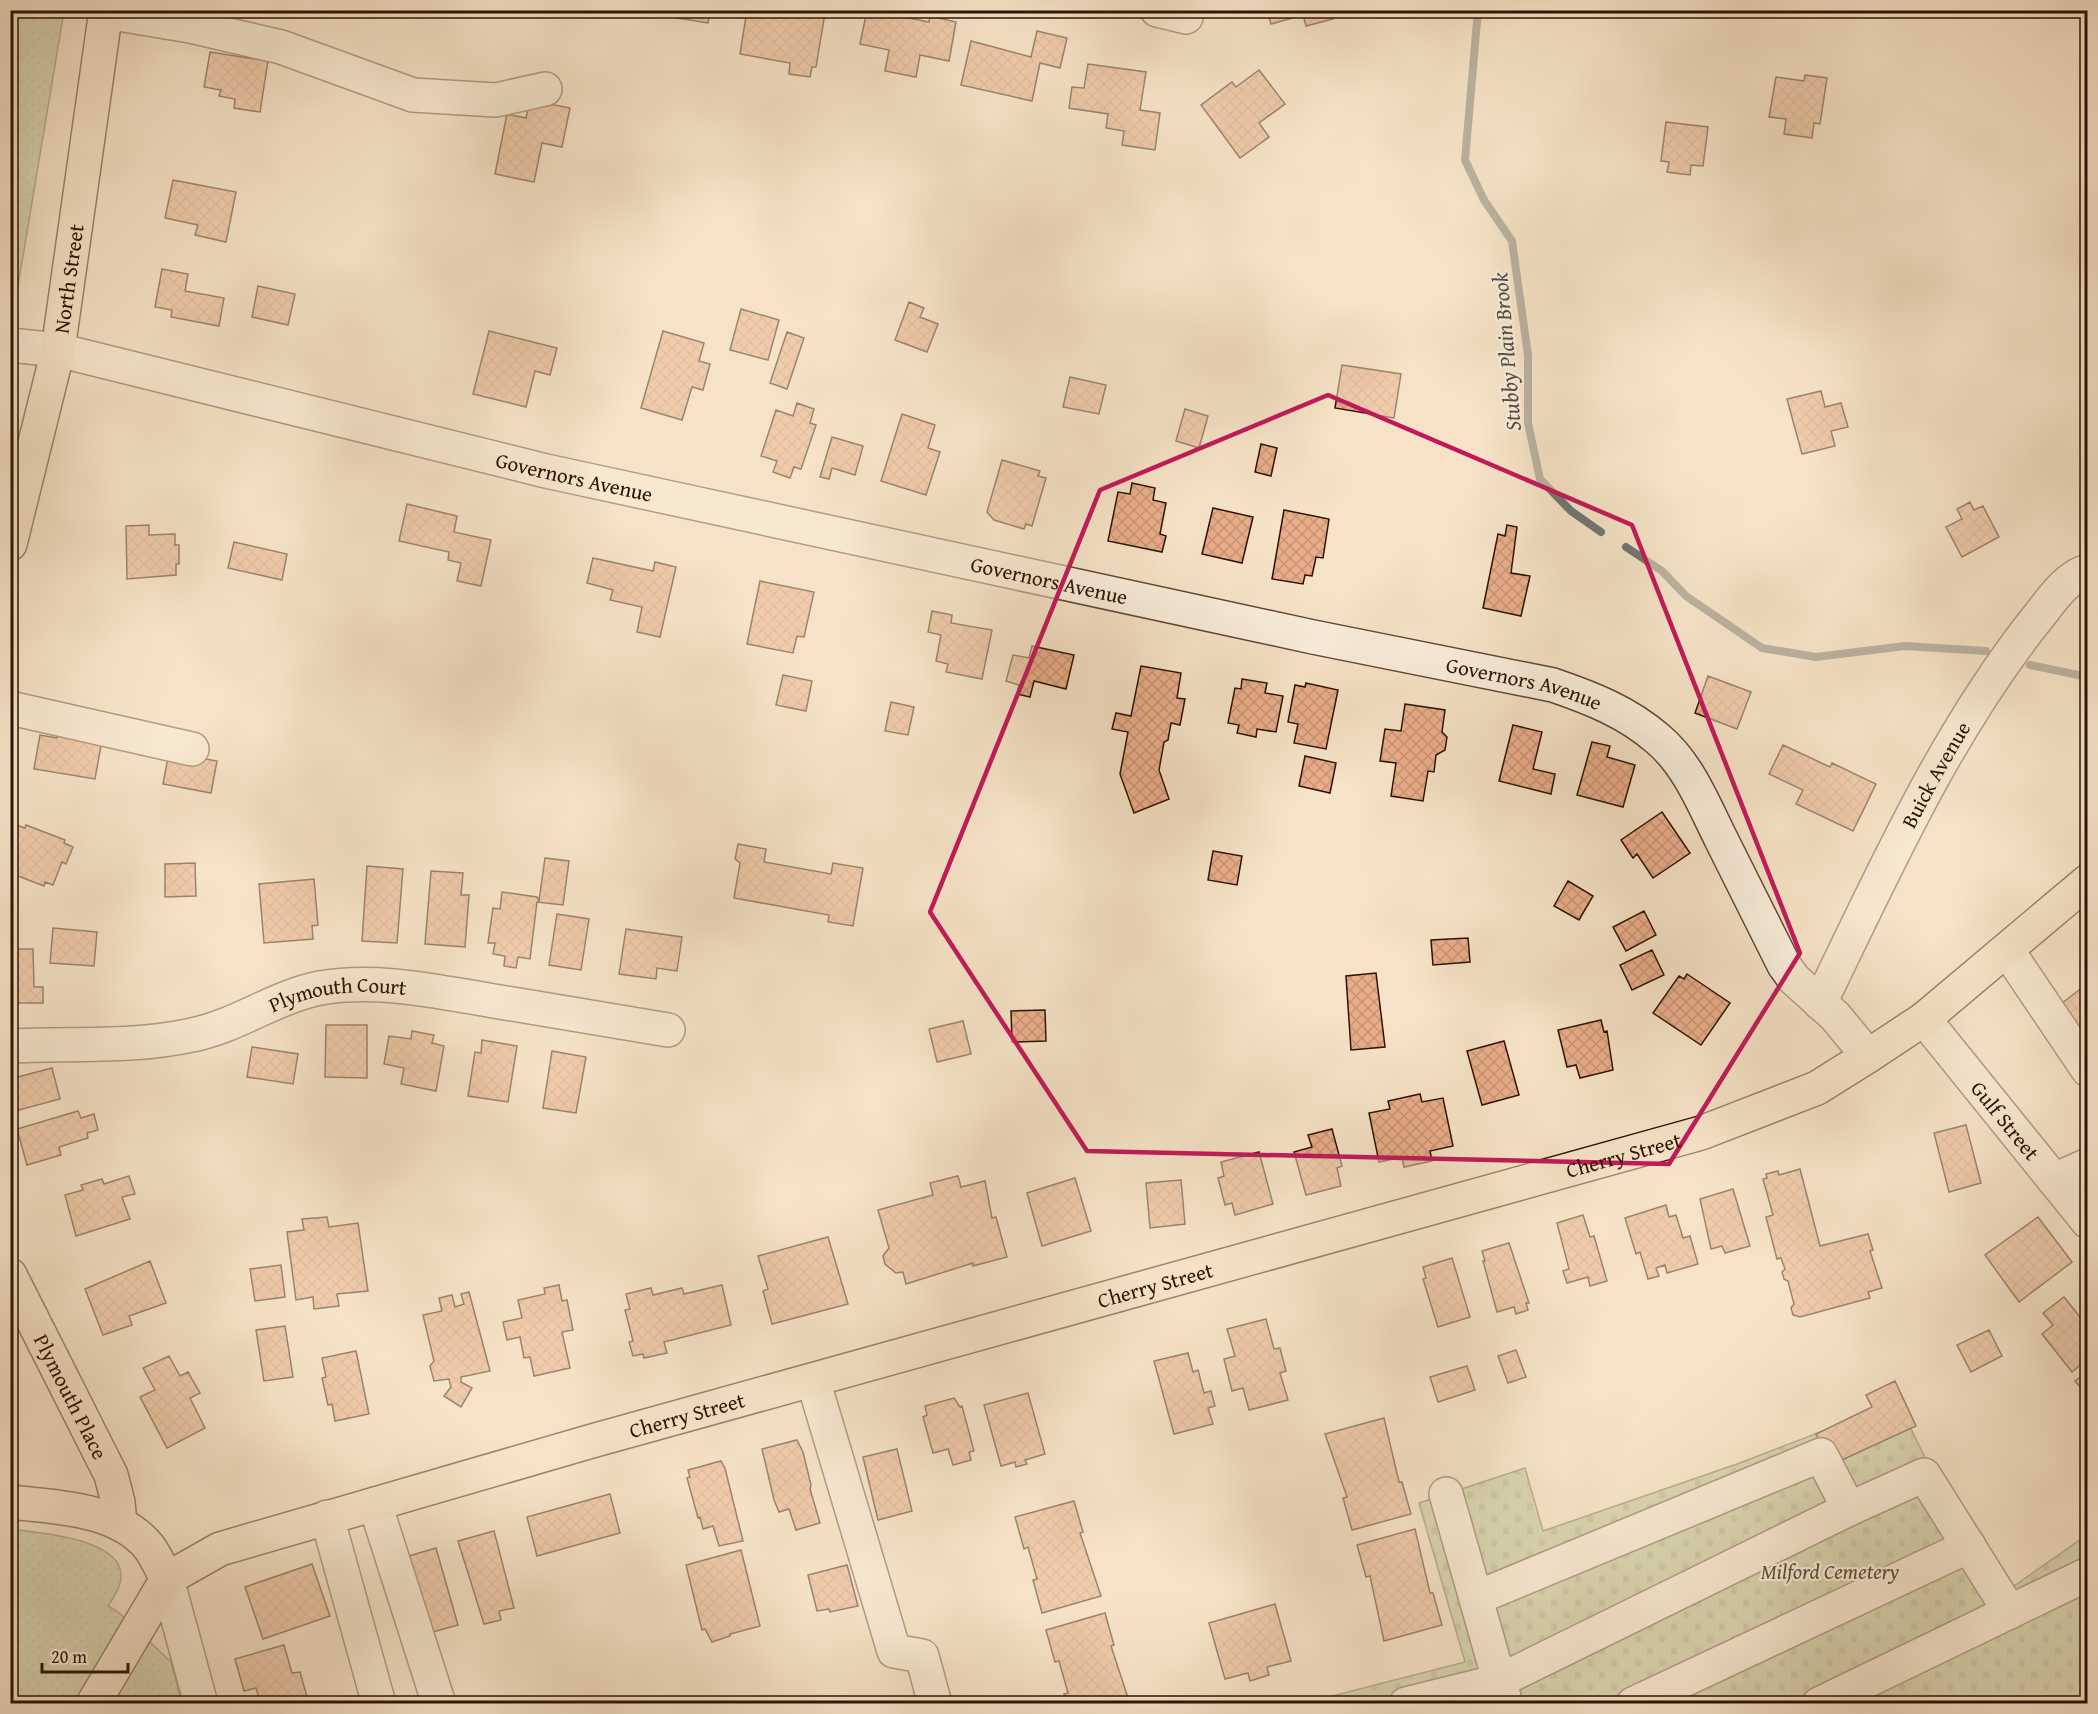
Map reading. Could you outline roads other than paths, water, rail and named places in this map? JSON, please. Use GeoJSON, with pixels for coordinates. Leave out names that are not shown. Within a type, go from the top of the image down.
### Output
{"type":"FeatureCollection","features":[{"type":"Feature","properties":{"kind":"main road","name":"North Street"},"geometry":{"type":"LineString","coordinates":[[10,544],[58,351],[106,11]]}},
{"type":"Feature","properties":{"kind":"main road","name":"Cherry Street"},"geometry":{"type":"LineString","coordinates":[[166,1580],[220,1549],[327,1517],[1701,1134],[1817,1088],[1868,1056],[1924,1019],[2088,881]]}},
{"type":"Feature","properties":{"kind":"main road","name":"Plymouth Place"},"geometry":{"type":"LineString","coordinates":[[10,1275],[111,1475],[118,1502],[120,1524]]}},
{"type":"Feature","properties":{"kind":"main road"},"geometry":{"type":"LineString","coordinates":[[10,1502],[72,1510],[120,1524],[150,1547],[166,1580],[93,1704]]}},
{"type":"Feature","properties":{"kind":"street"},"geometry":{"type":"LineString","coordinates":[[106,11],[190,26],[281,47],[413,95],[496,100],[545,89]]}},
{"type":"Feature","properties":{"kind":"street","name":"Governors Avenue"},"geometry":{"type":"LineString","coordinates":[[10,345],[58,351],[546,471],[1313,638],[1553,685],[1581,694],[1608,706],[1642,726],[1674,755],[1694,786],[1784,965],[1794,979],[1835,1016],[1868,1056]]}},
{"type":"Feature","properties":{"kind":"street","name":"Buick Avenue"},"geometry":{"type":"LineString","coordinates":[[1820,1003],[1903,832],[2000,665],[2060,590],[2088,571]]}},
{"type":"Feature","properties":{"kind":"street"},"geometry":{"type":"LineString","coordinates":[[10,708],[192,749]]}},
{"type":"Feature","properties":{"kind":"street"},"geometry":{"type":"LineString","coordinates":[[2007,950],[2088,1070]]}},
{"type":"Feature","properties":{"kind":"street","name":"Plymouth Court"},"geometry":{"type":"LineString","coordinates":[[10,1046],[163,1040],[194,1035],[235,1021],[272,1003],[321,988],[369,985],[421,989],[668,1030]]}},
{"type":"Feature","properties":{"kind":"street","name":"Gulf Street"},"geometry":{"type":"LineString","coordinates":[[1924,1019],[2088,1222]]}},
{"type":"Feature","properties":{"kind":"street"},"geometry":{"type":"LineString","coordinates":[[2054,1180],[2088,1165]]}},
{"type":"Feature","properties":{"kind":"street"},"geometry":{"type":"LineString","coordinates":[[813,1380],[894,1651],[922,1656],[935,1704]]}},
{"type":"Feature","properties":{"kind":"street"},"geometry":{"type":"LineString","coordinates":[[1476,1598],[1821,1455],[1849,1509]]}},
{"type":"Feature","properties":{"kind":"street"},"geometry":{"type":"LineString","coordinates":[[1406,1704],[1503,1692],[1849,1509],[1924,1475],[2010,1612]]}},
{"type":"Feature","properties":{"kind":"street"},"geometry":{"type":"LineString","coordinates":[[1446,1494],[1503,1692]]}},
{"type":"Feature","properties":{"kind":"street"},"geometry":{"type":"LineString","coordinates":[[375,1504],[440,1704]]}},
{"type":"Feature","properties":{"kind":"street"},"geometry":{"type":"LineString","coordinates":[[327,1517],[379,1704]]}},
{"type":"Feature","properties":{"kind":"street"},"geometry":{"type":"LineString","coordinates":[[1634,1704],[1969,1546]]}},
{"type":"Feature","properties":{"kind":"street"},"geometry":{"type":"LineString","coordinates":[[1819,1704],[2088,1574]]}},
{"type":"Feature","properties":{"kind":"street"},"geometry":{"type":"LineString","coordinates":[[166,1580],[201,1704]]}},
{"type":"Feature","properties":{"kind":"waterway","name":"Stubby Plain Brook"},"geometry":{"type":"LineString","coordinates":[[1478,10],[1465,160],[1484,200],[1512,241],[1528,355],[1528,423],[1540,479],[1571,511],[1601,532]]}},
{"type":"Feature","properties":{"kind":"waterway","name":"Stubby Plain Brook"},"geometry":{"type":"LineString","coordinates":[[1626,547],[1662,571],[1686,596],[1762,648],[1816,657],[1905,646],[1986,651]]}},
{"type":"Feature","properties":{"kind":"waterway","name":"Stubby Plain Brook"},"geometry":{"type":"LineString","coordinates":[[2030,665],[2088,677]]}},
{"type":"Feature","properties":{"kind":"park label","name":"Milford Cemetery"},"geometry":{"type":"Point","coordinates":[1830,1571]}}]}
